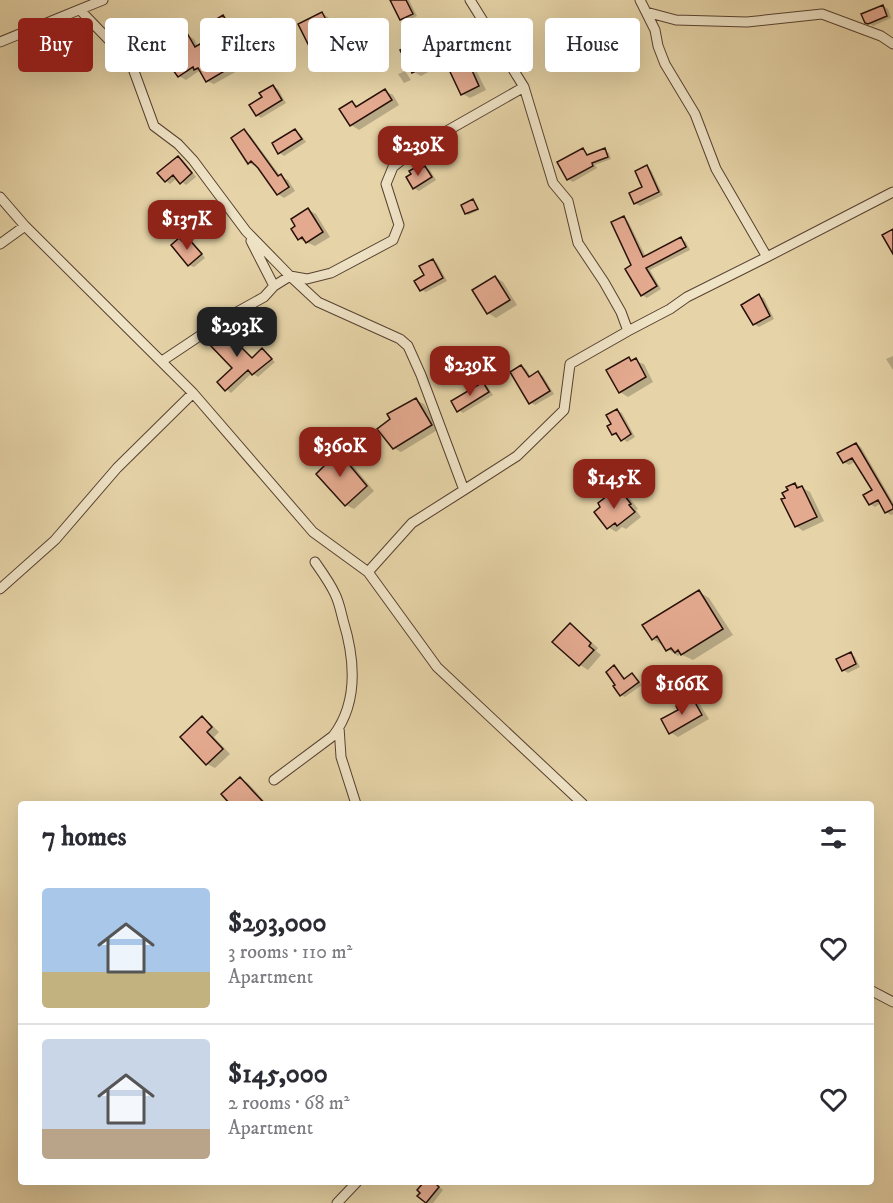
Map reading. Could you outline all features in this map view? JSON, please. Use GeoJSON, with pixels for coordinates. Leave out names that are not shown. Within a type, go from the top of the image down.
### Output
{"type":"FeatureCollection","features":[{"type":"Feature","properties":{"kind":"street"},"geometry":{"type":"LineString","coordinates":[[0,42],[103,0]]}},
{"type":"Feature","properties":{"kind":"street"},"geometry":{"type":"LineString","coordinates":[[470,0],[524,87],[554,183],[568,201],[578,243],[604,282],[621,312],[628,331]]}},
{"type":"Feature","properties":{"kind":"street"},"geometry":{"type":"LineString","coordinates":[[640,0],[655,30],[664,64],[695,114],[716,169],[767,256]]}},
{"type":"Feature","properties":{"kind":"street"},"geometry":{"type":"LineString","coordinates":[[80,10],[131,63],[140,82],[147,110],[154,126],[178,144],[193,160],[246,231],[318,302],[400,339],[408,346],[464,490]]}},
{"type":"Feature","properties":{"kind":"street"},"geometry":{"type":"LineString","coordinates":[[646,12],[676,20],[747,22],[822,14],[881,36],[893,44]]}},
{"type":"Feature","properties":{"kind":"street"},"geometry":{"type":"LineString","coordinates":[[162,361],[228,317],[264,297],[274,286],[290,276],[307,279],[331,273],[393,240],[399,225],[386,184],[393,167],[417,148],[524,87]]}},
{"type":"Feature","properties":{"kind":"street"},"geometry":{"type":"LineString","coordinates":[[368,572],[412,523],[517,456],[564,410],[570,364],[687,297],[893,192]]}},
{"type":"Feature","properties":{"kind":"street"},"geometry":{"type":"LineString","coordinates":[[0,197],[25,226],[193,393],[313,532],[368,572],[437,668],[580,801]]}},
{"type":"Feature","properties":{"kind":"street"},"geometry":{"type":"LineString","coordinates":[[0,244],[25,226]]}},
{"type":"Feature","properties":{"kind":"street"},"geometry":{"type":"LineString","coordinates":[[246,231],[274,286]]}},
{"type":"Feature","properties":{"kind":"street"},"geometry":{"type":"LineString","coordinates":[[0,589],[55,540],[117,468],[193,393]]}},
{"type":"Feature","properties":{"kind":"street"},"geometry":{"type":"LineString","coordinates":[[274,780],[333,736],[339,727],[351,694],[353,663],[350,641],[335,593],[315,562]]}},
{"type":"Feature","properties":{"kind":"street"},"geometry":{"type":"LineString","coordinates":[[339,727],[341,757],[355,801]]}},
{"type":"Feature","properties":{"kind":"street"},"geometry":{"type":"LineString","coordinates":[[874,992],[893,1002]]}},
{"type":"Feature","properties":{"kind":"street"},"geometry":{"type":"LineString","coordinates":[[337,1203],[354,1185]]}},
{"type":"Feature","properties":{"kind":"building"},"geometry":{"type":"Polygon","coordinates":[[[390,0],[406,0],[413,14],[400,20],[390,0]]]}},
{"type":"Feature","properties":{"kind":"building"},"geometry":{"type":"Polygon","coordinates":[[[883,5],[887,16],[868,24],[865,23],[861,14],[883,5]]]}},
{"type":"Feature","properties":{"kind":"building"},"geometry":{"type":"Polygon","coordinates":[[[322,12],[325,18],[310,18],[322,12]]]}},
{"type":"Feature","properties":{"kind":"building"},"geometry":{"type":"Polygon","coordinates":[[[308,19],[308,44],[298,24],[308,19]]]}},
{"type":"Feature","properties":{"kind":"building"},"geometry":{"type":"Polygon","coordinates":[[[188,35],[195,47],[200,44],[200,72],[198,68],[194,70],[193,67],[188,70],[188,35]]]}},
{"type":"Feature","properties":{"kind":"building"},"geometry":{"type":"Polygon","coordinates":[[[174,72],[186,72],[178,77],[174,72]]]}},
{"type":"Feature","properties":{"kind":"building"},"geometry":{"type":"Polygon","coordinates":[[[200,72],[223,72],[206,82],[200,72]]]}},
{"type":"Feature","properties":{"kind":"building"},"geometry":{"type":"Polygon","coordinates":[[[450,72],[473,72],[479,86],[461,95],[450,72]]]}},
{"type":"Feature","properties":{"kind":"building"},"geometry":{"type":"Polygon","coordinates":[[[273,85],[282,100],[256,116],[249,105],[262,97],[259,93],[273,85]]]}},
{"type":"Feature","properties":{"kind":"building"},"geometry":{"type":"Polygon","coordinates":[[[385,89],[392,100],[350,126],[339,109],[352,101],[356,107],[385,89]]]}},
{"type":"Feature","properties":{"kind":"building"},"geometry":{"type":"Polygon","coordinates":[[[244,129],[278,176],[281,174],[289,187],[277,195],[258,168],[251,161],[248,164],[231,138],[244,129]]]}},
{"type":"Feature","properties":{"kind":"building"},"geometry":{"type":"Polygon","coordinates":[[[295,129],[302,139],[278,154],[272,143],[295,129]]]}},
{"type":"Feature","properties":{"kind":"building"},"geometry":{"type":"Polygon","coordinates":[[[583,148],[587,155],[605,148],[608,157],[592,163],[593,166],[567,180],[557,162],[583,148]]]}},
{"type":"Feature","properties":{"kind":"building"},"geometry":{"type":"Polygon","coordinates":[[[178,156],[192,173],[180,184],[173,175],[165,182],[157,173],[178,156]]]}},
{"type":"Feature","properties":{"kind":"building"},"geometry":{"type":"Polygon","coordinates":[[[647,165],[659,192],[634,204],[629,193],[642,187],[635,171],[647,165]]]}},
{"type":"Feature","properties":{"kind":"building"},"geometry":{"type":"Polygon","coordinates":[[[418,166],[420,169],[425,166],[432,177],[413,189],[406,177],[411,174],[409,171],[418,166]]]}},
{"type":"Feature","properties":{"kind":"building"},"geometry":{"type":"Polygon","coordinates":[[[473,199],[478,209],[465,214],[461,205],[473,199]]]}},
{"type":"Feature","properties":{"kind":"building"},"geometry":{"type":"Polygon","coordinates":[[[308,208],[323,232],[306,243],[302,237],[298,240],[291,229],[295,226],[291,219],[308,208]]]}},
{"type":"Feature","properties":{"kind":"building"},"geometry":{"type":"Polygon","coordinates":[[[624,216],[643,257],[681,237],[686,247],[646,268],[657,286],[641,296],[625,269],[631,265],[611,222],[624,216]]]}},
{"type":"Feature","properties":{"kind":"building"},"geometry":{"type":"Polygon","coordinates":[[[893,229],[893,254],[882,235],[893,229]]]}},
{"type":"Feature","properties":{"kind":"building"},"geometry":{"type":"Polygon","coordinates":[[[187,237],[202,254],[188,266],[171,245],[179,238],[182,241],[187,237]]]}},
{"type":"Feature","properties":{"kind":"building"},"geometry":{"type":"Polygon","coordinates":[[[433,259],[443,278],[420,291],[414,281],[424,275],[419,266],[433,259]]]}},
{"type":"Feature","properties":{"kind":"building"},"geometry":{"type":"Polygon","coordinates":[[[495,276],[510,300],[487,314],[472,290],[495,276]]]}},
{"type":"Feature","properties":{"kind":"building"},"geometry":{"type":"Polygon","coordinates":[[[759,294],[770,316],[753,325],[741,305],[759,294]]]}},
{"type":"Feature","properties":{"kind":"building"},"geometry":{"type":"Polygon","coordinates":[[[230,325],[237,333],[232,338],[252,358],[262,348],[272,359],[252,375],[248,370],[225,391],[217,382],[232,368],[209,344],[230,325]]]}},
{"type":"Feature","properties":{"kind":"building"},"geometry":{"type":"Polygon","coordinates":[[[629,357],[631,361],[636,358],[646,377],[619,393],[606,370],[629,357]]]}},
{"type":"Feature","properties":{"kind":"building"},"geometry":{"type":"Polygon","coordinates":[[[521,365],[529,377],[538,371],[550,391],[529,404],[510,372],[521,365]]]}},
{"type":"Feature","properties":{"kind":"building"},"geometry":{"type":"Polygon","coordinates":[[[483,382],[489,392],[457,412],[451,401],[483,382]]]}},
{"type":"Feature","properties":{"kind":"building"},"geometry":{"type":"Polygon","coordinates":[[[416,398],[432,425],[393,449],[377,429],[390,419],[387,414],[416,398]]]}},
{"type":"Feature","properties":{"kind":"building"},"geometry":{"type":"Polygon","coordinates":[[[617,409],[631,434],[621,441],[616,433],[612,435],[607,426],[611,424],[606,415],[617,409]]]}},
{"type":"Feature","properties":{"kind":"building"},"geometry":{"type":"Polygon","coordinates":[[[856,443],[893,506],[893,509],[885,513],[878,500],[869,505],[863,495],[872,490],[852,458],[843,463],[837,453],[856,443]]]}},
{"type":"Feature","properties":{"kind":"building"},"geometry":{"type":"Polygon","coordinates":[[[329,451],[334,456],[336,453],[342,456],[367,486],[345,506],[316,474],[324,466],[319,461],[329,451]]]}},
{"type":"Feature","properties":{"kind":"building"},"geometry":{"type":"Polygon","coordinates":[[[795,483],[797,488],[802,486],[817,517],[795,527],[781,499],[785,498],[782,493],[788,490],[786,487],[795,483]]]}},
{"type":"Feature","properties":{"kind":"building"},"geometry":{"type":"Polygon","coordinates":[[[621,491],[635,512],[617,526],[615,523],[607,529],[594,512],[600,507],[598,503],[611,493],[614,496],[621,491]]]}},
{"type":"Feature","properties":{"kind":"building"},"geometry":{"type":"Polygon","coordinates":[[[699,590],[723,629],[681,655],[678,650],[675,653],[671,648],[666,651],[657,636],[652,640],[642,625],[699,590]]]}},
{"type":"Feature","properties":{"kind":"building"},"geometry":{"type":"Polygon","coordinates":[[[570,623],[591,643],[589,646],[594,650],[579,666],[552,642],[570,623]]]}},
{"type":"Feature","properties":{"kind":"building"},"geometry":{"type":"Polygon","coordinates":[[[851,652],[856,664],[842,671],[836,659],[851,652]]]}},
{"type":"Feature","properties":{"kind":"building"},"geometry":{"type":"Polygon","coordinates":[[[614,665],[624,679],[632,673],[639,682],[620,696],[606,672],[614,665]]]}},
{"type":"Feature","properties":{"kind":"building"},"geometry":{"type":"Polygon","coordinates":[[[692,697],[702,715],[669,734],[661,719],[678,710],[676,706],[692,697]]]}},
{"type":"Feature","properties":{"kind":"building"},"geometry":{"type":"Polygon","coordinates":[[[202,716],[212,727],[207,732],[223,749],[206,765],[180,737],[202,716]]]}},
{"type":"Feature","properties":{"kind":"building"},"geometry":{"type":"Polygon","coordinates":[[[240,777],[262,801],[227,801],[221,794],[240,777]]]}},
{"type":"Feature","properties":{"kind":"building"},"geometry":{"type":"Polygon","coordinates":[[[421,1185],[439,1187],[426,1203],[417,1196],[420,1193],[417,1190],[421,1185]]]}}]}
